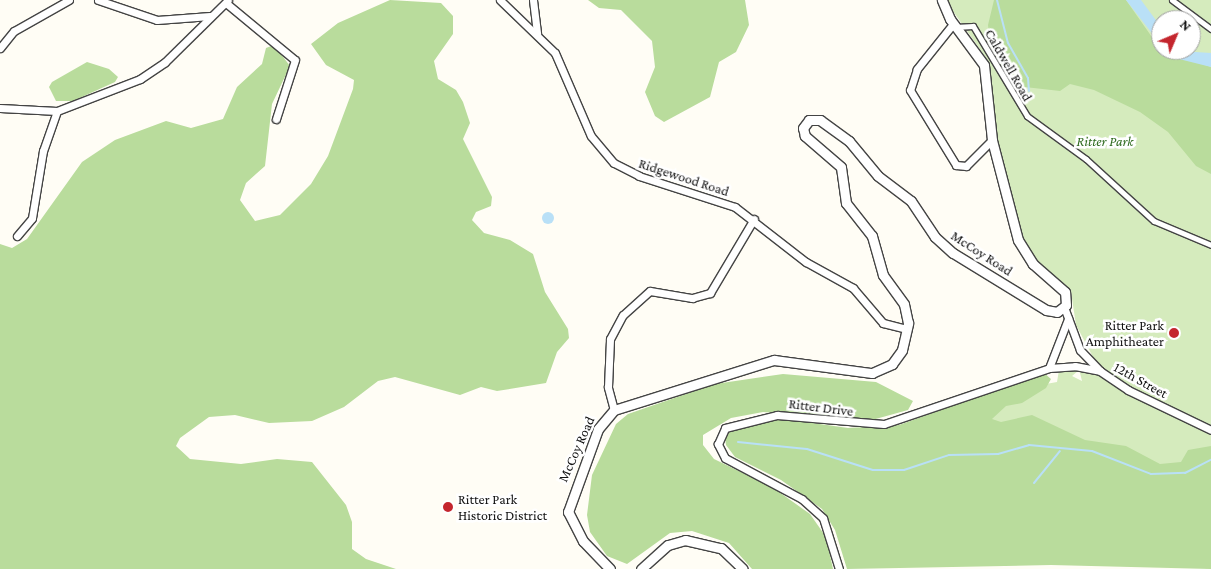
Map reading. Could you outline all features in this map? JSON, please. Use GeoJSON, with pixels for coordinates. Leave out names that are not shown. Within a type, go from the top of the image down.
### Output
{"type":"FeatureCollection","features":[{"type":"Feature","properties":{"kind":"street"},"geometry":{"type":"LineString","coordinates":[[0,48],[14,31],[69,0]]}},
{"type":"Feature","properties":{"kind":"street"},"geometry":{"type":"LineString","coordinates":[[98,0],[157,20],[211,16]]}},
{"type":"Feature","properties":{"kind":"street","name":"Ridgewood Road"},"geometry":{"type":"LineString","coordinates":[[500,0],[537,34],[560,61],[591,136],[614,163],[639,176],[718,198],[754,219],[806,262],[853,288],[883,323],[907,329]]}},
{"type":"Feature","properties":{"kind":"street"},"geometry":{"type":"LineString","coordinates":[[533,0],[537,34]]}},
{"type":"Feature","properties":{"kind":"street","name":"McCoy Road"},"geometry":{"type":"LineString","coordinates":[[610,569],[583,541],[568,512],[598,428],[614,410],[774,360],[848,372],[878,372],[896,360],[907,329],[904,304],[883,275],[872,236],[846,203],[841,167],[805,136],[803,128],[809,120],[820,120],[849,141],[878,176],[911,201],[936,237],[953,253],[1046,310],[1058,312],[1064,307],[1065,292],[1033,264],[1018,240],[992,140],[984,65],[954,25],[942,0]]}},
{"type":"Feature","properties":{"kind":"street"},"geometry":{"type":"LineString","coordinates":[[1172,0],[1211,29]]}},
{"type":"Feature","properties":{"kind":"street"},"geometry":{"type":"LineString","coordinates":[[0,108],[57,111],[154,71],[227,1],[295,60],[276,119]]}},
{"type":"Feature","properties":{"kind":"street"},"geometry":{"type":"LineString","coordinates":[[954,25],[917,69],[910,90],[956,165],[966,166],[992,140]]}},
{"type":"Feature","properties":{"kind":"street","name":"Caldwell Road"},"geometry":{"type":"LineString","coordinates":[[954,25],[973,26],[1027,116],[1086,159],[1154,220],[1211,245]]}},
{"type":"Feature","properties":{"kind":"street"},"geometry":{"type":"LineString","coordinates":[[17,236],[32,218],[43,151],[57,111]]}},
{"type":"Feature","properties":{"kind":"street"},"geometry":{"type":"LineString","coordinates":[[614,410],[608,387],[610,339],[623,316],[650,291],[692,298],[710,293],[754,219]]}},
{"type":"Feature","properties":{"kind":"street","name":"12th Street"},"geometry":{"type":"LineString","coordinates":[[1064,307],[1080,350],[1100,371],[1128,390],[1211,430]]}},
{"type":"Feature","properties":{"kind":"street"},"geometry":{"type":"LineString","coordinates":[[1049,368],[1068,319]]}},
{"type":"Feature","properties":{"kind":"street","name":"Ritter Drive"},"geometry":{"type":"LineString","coordinates":[[839,569],[830,530],[818,512],[725,458],[718,447],[722,431],[777,415],[884,424],[1049,368],[1075,366],[1100,371]]}},
{"type":"Feature","properties":{"kind":"street"},"geometry":{"type":"LineString","coordinates":[[641,569],[668,545],[685,540],[721,548],[743,569]]}},
{"type":"Feature","properties":{"kind":"green space"},"geometry":{"type":"Polygon","coordinates":[[[390,0],[441,3],[453,16],[453,34],[434,61],[438,79],[456,90],[463,102],[470,123],[463,139],[492,197],[491,206],[476,212],[472,220],[484,233],[510,240],[533,254],[545,292],[568,329],[569,338],[557,352],[546,383],[497,391],[481,387],[460,395],[395,377],[378,381],[344,407],[312,421],[269,423],[235,415],[209,417],[180,438],[176,446],[190,459],[241,464],[277,459],[312,462],[346,505],[352,522],[352,549],[366,559],[396,569],[0,569],[0,244],[12,248],[27,239],[82,162],[115,140],[166,121],[191,128],[223,119],[237,87],[262,64],[266,48],[274,45],[290,66],[272,104],[265,166],[246,183],[240,200],[255,221],[280,215],[311,184],[328,156],[353,89],[354,80],[326,65],[311,44],[338,23],[390,0]]]}},
{"type":"Feature","properties":{"kind":"green space"},"geometry":{"type":"Polygon","coordinates":[[[588,0],[745,0],[749,25],[736,52],[719,62],[710,97],[664,122],[655,116],[645,92],[655,67],[652,41],[621,10],[599,8],[588,0]]]}},
{"type":"Feature","properties":{"kind":"green space","name":"Ritter Park"},"geometry":{"type":"Polygon","coordinates":[[[945,0],[1211,0],[1211,569],[835,512],[877,437],[1013,390],[1057,382],[1059,370],[1078,371],[1072,376],[1082,381],[1080,373],[1093,357],[1076,325],[1071,292],[1036,261],[1019,234],[995,137],[987,59],[945,0]]]}},
{"type":"Feature","properties":{"kind":"green space"},"geometry":{"type":"Polygon","coordinates":[[[994,0],[1126,0],[1151,36],[1151,60],[1190,60],[1211,67],[1211,174],[1196,166],[1168,132],[1140,112],[1094,90],[1070,84],[1060,91],[1016,86],[990,42],[988,25],[994,0]]]}},
{"type":"Feature","properties":{"kind":"green space"},"geometry":{"type":"Polygon","coordinates":[[[87,62],[109,69],[118,77],[115,82],[73,101],[56,101],[49,87],[52,82],[87,62]]]}},
{"type":"Feature","properties":{"kind":"green space"},"geometry":{"type":"Polygon","coordinates":[[[1044,373],[1051,379],[1046,388],[1022,403],[1006,406],[992,419],[1001,422],[1032,415],[1085,440],[1126,446],[1160,464],[1181,462],[1188,450],[1211,446],[1211,569],[1051,565],[847,569],[835,530],[822,509],[781,480],[735,457],[726,445],[725,437],[733,429],[777,418],[848,428],[899,425],[1044,373]]]}},
{"type":"Feature","properties":{"kind":"green space"},"geometry":{"type":"Polygon","coordinates":[[[783,374],[876,382],[913,401],[908,410],[872,420],[763,412],[731,418],[703,435],[703,445],[714,459],[772,487],[810,514],[826,537],[833,569],[752,569],[729,543],[692,531],[670,533],[627,564],[607,556],[590,532],[587,515],[592,475],[616,424],[628,414],[715,384],[783,374]]]}},
{"type":"Feature","properties":{"kind":"water"},"geometry":{"type":"Polygon","coordinates":[[[1126,0],[1141,0],[1151,14],[1151,32],[1126,0]]]}},
{"type":"Feature","properties":{"kind":"water"},"geometry":{"type":"Polygon","coordinates":[[[1201,52],[1211,53],[1211,67],[1183,60],[1201,60],[1201,52]]]}},
{"type":"Feature","properties":{"kind":"water"},"geometry":{"type":"Polygon","coordinates":[[[546,212],[550,212],[554,218],[550,224],[546,224],[542,220],[542,216],[546,212]]]}},
{"type":"Feature","properties":{"kind":"waterway"},"geometry":{"type":"LineString","coordinates":[[997,0],[1008,43],[1028,78],[1029,91]]}},
{"type":"Feature","properties":{"kind":"waterway"},"geometry":{"type":"LineString","coordinates":[[738,442],[807,449],[873,470],[904,470],[949,455],[998,454],[1029,445],[1092,451],[1151,474],[1185,473],[1211,460]]}},
{"type":"Feature","properties":{"kind":"waterway"},"geometry":{"type":"LineString","coordinates":[[1034,483],[1060,451]]}},
{"type":"Feature","properties":{"kind":"place","name":"Ritter Park Amphitheater"},"geometry":{"type":"Point","coordinates":[1174,333]}},
{"type":"Feature","properties":{"kind":"place","name":"Ritter Park Historic District"},"geometry":{"type":"Point","coordinates":[448,507]}}]}
